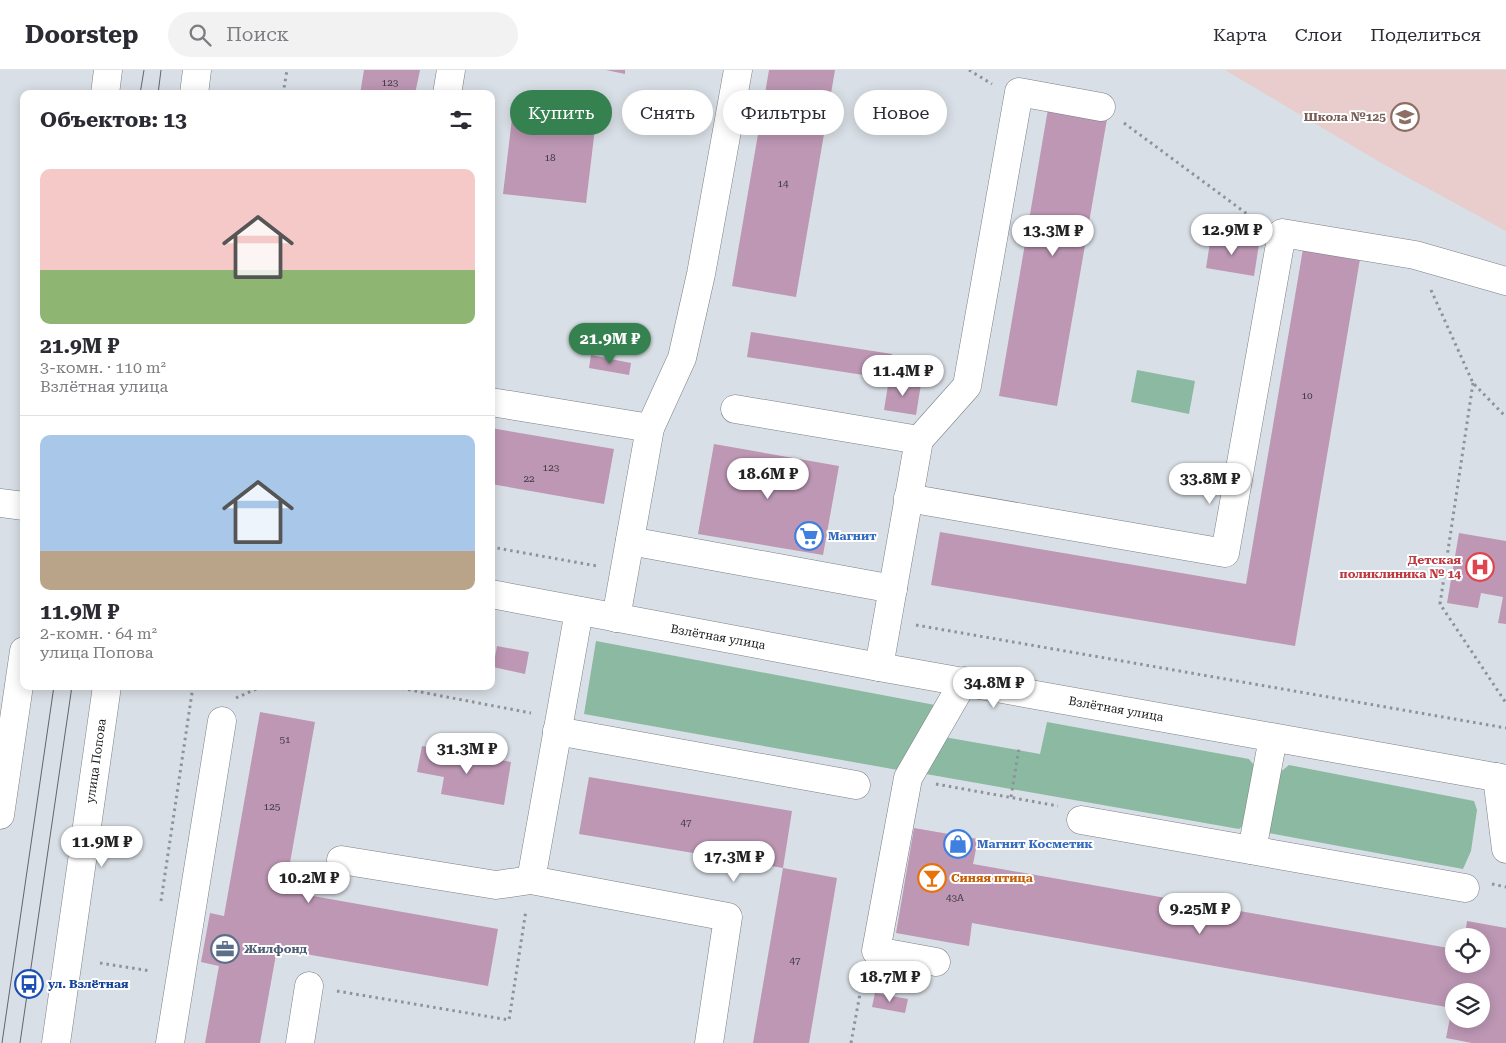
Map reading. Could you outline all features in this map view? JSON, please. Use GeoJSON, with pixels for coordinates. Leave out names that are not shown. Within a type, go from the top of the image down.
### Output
{"type":"FeatureCollection","features":[{"type":"Feature","properties":{"kind":"street"},"geometry":{"type":"LineString","coordinates":[[106,90],[108,70]]}},
{"type":"Feature","properties":{"kind":"street"},"geometry":{"type":"LineString","coordinates":[[194,90],[197,70]]}},
{"type":"Feature","properties":{"kind":"street"},"geometry":{"type":"LineString","coordinates":[[448,90],[451,70]]}},
{"type":"Feature","properties":{"kind":"street"},"geometry":{"type":"LineString","coordinates":[[616,618],[650,428],[682,358],[701,274],[738,70]]}},
{"type":"Feature","properties":{"kind":"street"},"geometry":{"type":"LineString","coordinates":[[879,667],[918,440],[967,386],[1019,92],[1102,106]]}},
{"type":"Feature","properties":{"kind":"street"},"geometry":{"type":"LineString","coordinates":[[908,498],[1225,553],[1282,233],[1415,255],[1506,281]]}},
{"type":"Feature","properties":{"kind":"street"},"geometry":{"type":"LineString","coordinates":[[495,403],[650,428]]}},
{"type":"Feature","properties":{"kind":"street"},"geometry":{"type":"LineString","coordinates":[[735,409],[918,440]]}},
{"type":"Feature","properties":{"kind":"street"},"geometry":{"type":"LineString","coordinates":[[0,503],[20,506]]}},
{"type":"Feature","properties":{"kind":"street"},"geometry":{"type":"LineString","coordinates":[[630,541],[893,588]]}},
{"type":"Feature","properties":{"kind":"street","name":"Взлётная улица"},"geometry":{"type":"LineString","coordinates":[[495,595],[879,667],[1501,778]]}},
{"type":"Feature","properties":{"kind":"street"},"geometry":{"type":"LineString","coordinates":[[531,880],[579,611]]}},
{"type":"Feature","properties":{"kind":"street"},"geometry":{"type":"LineString","coordinates":[[0,815],[20,678]]}},
{"type":"Feature","properties":{"kind":"street"},"geometry":{"type":"LineString","coordinates":[[936,962],[876,951],[908,778],[964,681]]}},
{"type":"Feature","properties":{"kind":"street","name":"улица Попова"},"geometry":{"type":"LineString","coordinates":[[56,1043],[106,690]]}},
{"type":"Feature","properties":{"kind":"street"},"geometry":{"type":"LineString","coordinates":[[170,1043],[222,721]]}},
{"type":"Feature","properties":{"kind":"street"},"geometry":{"type":"LineString","coordinates":[[557,731],[856,785]]}},
{"type":"Feature","properties":{"kind":"street"},"geometry":{"type":"LineString","coordinates":[[1252,850],[1273,738]]}},
{"type":"Feature","properties":{"kind":"street"},"geometry":{"type":"LineString","coordinates":[[1501,778],[1506,849]]}},
{"type":"Feature","properties":{"kind":"street"},"geometry":{"type":"LineString","coordinates":[[1081,820],[1465,888]]}},
{"type":"Feature","properties":{"kind":"street"},"geometry":{"type":"LineString","coordinates":[[341,860],[496,885],[531,880],[728,917],[709,1043]]}},
{"type":"Feature","properties":{"kind":"street"},"geometry":{"type":"LineString","coordinates":[[300,1043],[309,986]]}},
{"type":"Feature","properties":{"kind":"path"},"geometry":{"type":"LineString","coordinates":[[284,90],[286,70]]}},
{"type":"Feature","properties":{"kind":"path"},"geometry":{"type":"LineString","coordinates":[[1102,106],[1270,231],[1282,233]]}},
{"type":"Feature","properties":{"kind":"path"},"geometry":{"type":"LineString","coordinates":[[1415,255],[1473,382],[1506,417]]}},
{"type":"Feature","properties":{"kind":"path"},"geometry":{"type":"LineString","coordinates":[[1473,382],[1440,604],[1506,703]]}},
{"type":"Feature","properties":{"kind":"path"},"geometry":{"type":"LineString","coordinates":[[495,548],[624,571]]}},
{"type":"Feature","properties":{"kind":"path"},"geometry":{"type":"LineString","coordinates":[[888,620],[1506,728]]}},
{"type":"Feature","properties":{"kind":"path"},"geometry":{"type":"LineString","coordinates":[[161,903],[192,690]]}},
{"type":"Feature","properties":{"kind":"path"},"geometry":{"type":"LineString","coordinates":[[1011,797],[1020,748]]}},
{"type":"Feature","properties":{"kind":"path"},"geometry":{"type":"LineString","coordinates":[[309,986],[509,1020],[531,880]]}},
{"type":"Feature","properties":{"kind":"path"},"geometry":{"type":"LineString","coordinates":[[851,1043],[866,959],[876,951]]}},
{"type":"Feature","properties":{"kind":"path"},"geometry":{"type":"LineString","coordinates":[[100,963],[151,971],[150,980]]}},
{"type":"Feature","properties":{"kind":"shaded area","name":"Школа №125"},"geometry":{"type":"Polygon","coordinates":[[[1225,70],[1506,70],[1506,231],[1383,164],[1225,70]]]}},
{"type":"Feature","properties":{"kind":"green space"},"geometry":{"type":"Polygon","coordinates":[[[1137,370],[1195,381],[1189,414],[1131,402],[1137,370]]]}},
{"type":"Feature","properties":{"kind":"green space"},"geometry":{"type":"Polygon","coordinates":[[[596,641],[935,705],[898,770],[584,714],[596,641]]]}},
{"type":"Feature","properties":{"kind":"green space"},"geometry":{"type":"Polygon","coordinates":[[[1047,722],[1249,759],[1256,768],[1247,822],[1239,829],[926,774],[944,737],[1040,754],[1047,722]]]}},
{"type":"Feature","properties":{"kind":"green space"},"geometry":{"type":"Polygon","coordinates":[[[1289,765],[1474,801],[1477,810],[1471,851],[1463,869],[1268,833],[1279,773],[1289,765]]]}},
{"type":"Feature","properties":{"kind":"building"},"geometry":{"type":"Polygon","coordinates":[[[364,70],[420,70],[416,90],[361,90],[364,70]]]}},
{"type":"Feature","properties":{"kind":"building"},"geometry":{"type":"Polygon","coordinates":[[[606,70],[625,70],[625,74],[606,70]]]}},
{"type":"Feature","properties":{"kind":"building"},"geometry":{"type":"Polygon","coordinates":[[[769,70],[835,70],[832,90],[766,90],[769,70]]]}},
{"type":"Feature","properties":{"kind":"building"},"geometry":{"type":"Polygon","coordinates":[[[1048,109],[1107,119],[1057,406],[999,396],[1048,109]]]}},
{"type":"Feature","properties":{"kind":"building"},"geometry":{"type":"Polygon","coordinates":[[[510,135],[594,135],[586,203],[503,194],[510,135]]]}},
{"type":"Feature","properties":{"kind":"building"},"geometry":{"type":"Polygon","coordinates":[[[758,135],[824,135],[796,297],[732,286],[758,135]]]}},
{"type":"Feature","properties":{"kind":"building"},"geometry":{"type":"Polygon","coordinates":[[[1211,236],[1259,244],[1254,276],[1206,268],[1211,236]]]}},
{"type":"Feature","properties":{"kind":"building"},"geometry":{"type":"Polygon","coordinates":[[[1303,249],[1360,259],[1295,646],[931,585],[940,532],[1246,584],[1303,249]]]}},
{"type":"Feature","properties":{"kind":"building"},"geometry":{"type":"Polygon","coordinates":[[[751,332],[892,354],[889,379],[747,357],[751,332]]]}},
{"type":"Feature","properties":{"kind":"building"},"geometry":{"type":"Polygon","coordinates":[[[591,355],[631,363],[629,375],[589,368],[591,355]]]}},
{"type":"Feature","properties":{"kind":"building"},"geometry":{"type":"Polygon","coordinates":[[[889,379],[921,384],[916,415],[884,410],[889,379]]]}},
{"type":"Feature","properties":{"kind":"building"},"geometry":{"type":"Polygon","coordinates":[[[495,429],[614,449],[604,504],[495,485],[495,429]]]}},
{"type":"Feature","properties":{"kind":"building"},"geometry":{"type":"Polygon","coordinates":[[[714,444],[839,466],[823,555],[698,534],[714,444]]]}},
{"type":"Feature","properties":{"kind":"building","name":"Детская поликлиника № 14"},"geometry":{"type":"Polygon","coordinates":[[[1459,533],[1506,541],[1506,624],[1498,623],[1503,597],[1481,593],[1478,608],[1447,603],[1459,533]]]}},
{"type":"Feature","properties":{"kind":"building"},"geometry":{"type":"Polygon","coordinates":[[[497,646],[529,652],[525,674],[495,667],[497,646]]]}},
{"type":"Feature","properties":{"kind":"building"},"geometry":{"type":"Polygon","coordinates":[[[260,712],[315,722],[285,891],[498,929],[488,986],[277,949],[260,1043],[205,1043],[219,966],[201,962],[210,913],[224,916],[260,712]]]}},
{"type":"Feature","properties":{"kind":"building"},"geometry":{"type":"Polygon","coordinates":[[[422,746],[511,762],[504,805],[441,794],[444,777],[417,772],[422,746]]]}},
{"type":"Feature","properties":{"kind":"building"},"geometry":{"type":"Polygon","coordinates":[[[589,777],[792,811],[783,868],[579,834],[589,777]]]}},
{"type":"Feature","properties":{"kind":"building"},"geometry":{"type":"Polygon","coordinates":[[[914,828],[978,839],[973,864],[1445,947],[1445,973],[1490,973],[1490,928],[1466,928],[1467,921],[1506,928],[1506,1043],[1472,1043],[1446,1038],[1448,1028],[1490,1028],[1490,983],[1445,983],[1445,1007],[972,923],[969,946],[896,933],[914,828]]]}},
{"type":"Feature","properties":{"kind":"building"},"geometry":{"type":"Polygon","coordinates":[[[783,868],[837,878],[809,1043],[753,1043],[783,868]]]}},
{"type":"Feature","properties":{"kind":"building"},"geometry":{"type":"Polygon","coordinates":[[[875,993],[908,999],[905,1013],[872,1007],[875,993]]]}},
{"type":"Feature","properties":{"kind":"tram line"},"geometry":{"type":"LineString","coordinates":[[141,90],[144,70]]}},
{"type":"Feature","properties":{"kind":"tram line"},"geometry":{"type":"LineString","coordinates":[[158,90],[161,70]]}},
{"type":"Feature","properties":{"kind":"tram line"},"geometry":{"type":"LineString","coordinates":[[2,1043],[53,690]]}},
{"type":"Feature","properties":{"kind":"tram line"},"geometry":{"type":"LineString","coordinates":[[20,1043],[71,690]]}},
{"type":"Feature","properties":{"kind":"place","name":"Школа №125"},"geometry":{"type":"Point","coordinates":[1405,117]}},
{"type":"Feature","properties":{"kind":"place","name":"Магнит"},"geometry":{"type":"Point","coordinates":[809,536]}},
{"type":"Feature","properties":{"kind":"place","name":"Детская поликлиника № 14"},"geometry":{"type":"Point","coordinates":[1480,567]}},
{"type":"Feature","properties":{"kind":"place","name":"Магнит Косметик"},"geometry":{"type":"Point","coordinates":[958,844]}},
{"type":"Feature","properties":{"kind":"place","name":"Синяя птица"},"geometry":{"type":"Point","coordinates":[932,878]}},
{"type":"Feature","properties":{"kind":"place","name":"Жилфонд"},"geometry":{"type":"Point","coordinates":[225,949]}},
{"type":"Feature","properties":{"kind":"place","name":"ул. Взлётная"},"geometry":{"type":"Point","coordinates":[29,984]}}]}
